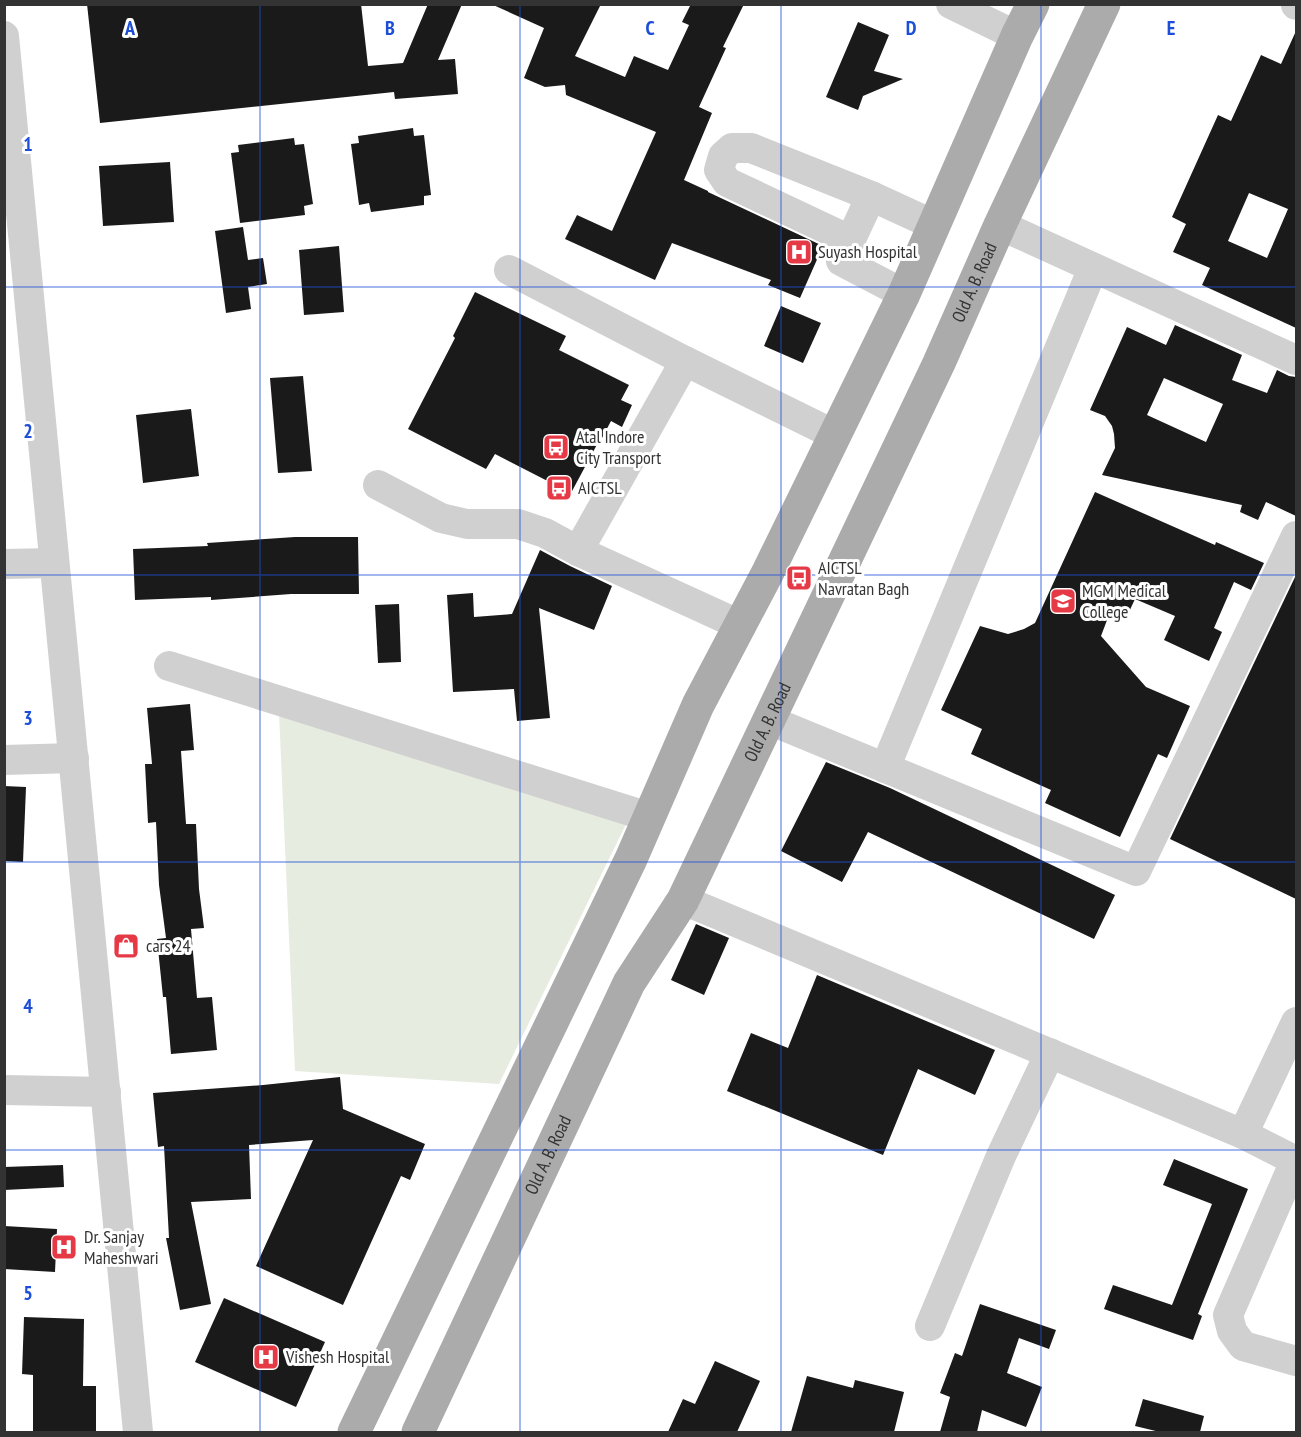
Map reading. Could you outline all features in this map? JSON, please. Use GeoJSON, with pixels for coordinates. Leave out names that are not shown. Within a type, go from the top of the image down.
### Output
{"type":"FeatureCollection","features":[{"type":"Feature","properties":{"kind":"main road"},"geometry":{"type":"LineString","coordinates":[[354,1432],[631,859],[698,705],[767,574],[904,294],[1033,4]]}},
{"type":"Feature","properties":{"kind":"main road","name":"Old A. B. Road"},"geometry":{"type":"LineString","coordinates":[[418,1432],[629,983],[683,900],[939,363],[1000,225],[1104,4]]}},
{"type":"Feature","properties":{"kind":"street"},"geometry":{"type":"LineString","coordinates":[[951,4],[1017,36]]}},
{"type":"Feature","properties":{"kind":"street"},"geometry":{"type":"LineString","coordinates":[[4,36],[138,1432]]}},
{"type":"Feature","properties":{"kind":"street"},"geometry":{"type":"LineString","coordinates":[[850,240],[728,182],[719,170],[723,156],[732,148],[751,148],[871,196],[934,225]]}},
{"type":"Feature","properties":{"kind":"street"},"geometry":{"type":"LineString","coordinates":[[871,196],[841,261],[904,294]]}},
{"type":"Feature","properties":{"kind":"street"},"geometry":{"type":"LineString","coordinates":[[1000,225],[1296,360]]}},
{"type":"Feature","properties":{"kind":"street"},"geometry":{"type":"LineString","coordinates":[[885,768],[1093,268]]}},
{"type":"Feature","properties":{"kind":"street"},"geometry":{"type":"LineString","coordinates":[[509,270],[835,435]]}},
{"type":"Feature","properties":{"kind":"street"},"geometry":{"type":"LineString","coordinates":[[578,551],[686,361]]}},
{"type":"Feature","properties":{"kind":"street"},"geometry":{"type":"LineString","coordinates":[[378,485],[441,518],[466,524],[518,524],[545,533],[578,551],[740,625]]}},
{"type":"Feature","properties":{"kind":"street"},"geometry":{"type":"LineString","coordinates":[[768,720],[1136,871],[1296,536]]}},
{"type":"Feature","properties":{"kind":"street"},"geometry":{"type":"LineString","coordinates":[[4,564],[54,563]]}},
{"type":"Feature","properties":{"kind":"street"},"geometry":{"type":"LineString","coordinates":[[169,666],[649,817]]}},
{"type":"Feature","properties":{"kind":"street"},"geometry":{"type":"LineString","coordinates":[[4,760],[74,758]]}},
{"type":"Feature","properties":{"kind":"street"},"geometry":{"type":"LineString","coordinates":[[683,900],[1243,1134],[1296,1161],[1228,1315],[1232,1331],[1243,1346],[1296,1361]]}},
{"type":"Feature","properties":{"kind":"street"},"geometry":{"type":"LineString","coordinates":[[1243,1134],[1296,1022]]}},
{"type":"Feature","properties":{"kind":"street"},"geometry":{"type":"LineString","coordinates":[[930,1326],[1001,1156],[1050,1053]]}},
{"type":"Feature","properties":{"kind":"street"},"geometry":{"type":"LineString","coordinates":[[4,1090],[106,1092]]}},
{"type":"Feature","properties":{"kind":"shaded area"},"geometry":{"type":"Polygon","coordinates":[[[279,713],[628,820],[499,1084],[295,1071],[279,713]]]}},
{"type":"Feature","properties":{"kind":"building"},"geometry":{"type":"Polygon","coordinates":[[[87,4],[361,4],[368,66],[403,63],[428,4],[462,4],[438,60],[455,59],[458,94],[395,99],[394,92],[100,123],[87,4]]]}},
{"type":"Feature","properties":{"kind":"building"},"geometry":{"type":"Polygon","coordinates":[[[491,4],[601,4],[575,56],[625,77],[634,56],[668,70],[689,25],[682,22],[691,4],[744,4],[723,47],[726,48],[699,107],[712,113],[684,180],[823,246],[800,298],[768,285],[771,280],[672,243],[655,280],[565,239],[577,215],[612,231],[656,132],[566,95],[565,85],[545,87],[524,78],[544,28],[491,4]]]}},
{"type":"Feature","properties":{"kind":"building"},"geometry":{"type":"Polygon","coordinates":[[[858,22],[889,35],[874,71],[903,79],[863,96],[858,110],[826,97],[858,22]]]}},
{"type":"Feature","properties":{"kind":"building"},"geometry":{"type":"Polygon","coordinates":[[[1296,31],[1296,328],[1202,285],[1210,268],[1173,252],[1186,224],[1172,217],[1218,115],[1231,121],[1261,55],[1281,64],[1296,31]],[[1249,193],[1228,241],[1267,258],[1288,209],[1249,193]]]}},
{"type":"Feature","properties":{"kind":"building"},"geometry":{"type":"Polygon","coordinates":[[[413,128],[414,136],[424,135],[431,195],[424,196],[424,205],[371,212],[369,203],[359,205],[351,144],[359,143],[358,136],[413,128]]]}},
{"type":"Feature","properties":{"kind":"building"},"geometry":{"type":"Polygon","coordinates":[[[294,138],[295,145],[304,144],[313,204],[304,206],[305,215],[240,223],[231,153],[239,152],[238,145],[294,138]]]}},
{"type":"Feature","properties":{"kind":"building"},"geometry":{"type":"Polygon","coordinates":[[[170,162],[174,222],[103,226],[99,166],[170,162]]]}},
{"type":"Feature","properties":{"kind":"building"},"geometry":{"type":"Polygon","coordinates":[[[243,227],[248,260],[263,258],[267,284],[248,287],[251,309],[226,313],[215,231],[243,227]]]}},
{"type":"Feature","properties":{"kind":"building"},"geometry":{"type":"Polygon","coordinates":[[[339,246],[344,312],[304,315],[299,250],[339,246]]]}},
{"type":"Feature","properties":{"kind":"building"},"geometry":{"type":"Polygon","coordinates":[[[475,292],[566,336],[559,350],[629,385],[621,400],[632,405],[622,427],[611,421],[571,493],[495,454],[486,469],[408,429],[455,338],[453,336],[475,292]]]}},
{"type":"Feature","properties":{"kind":"building"},"geometry":{"type":"Polygon","coordinates":[[[781,306],[821,323],[803,363],[764,346],[781,306]]]}},
{"type":"Feature","properties":{"kind":"building"},"geometry":{"type":"Polygon","coordinates":[[[1175,325],[1242,355],[1232,380],[1267,393],[1277,370],[1296,377],[1296,516],[1266,502],[1258,520],[1240,512],[1242,505],[1102,475],[1115,448],[1114,434],[1105,416],[1090,410],[1127,327],[1166,345],[1175,325]],[[1164,378],[1147,415],[1206,442],[1223,404],[1164,378]]]}},
{"type":"Feature","properties":{"kind":"building"},"geometry":{"type":"Polygon","coordinates":[[[303,376],[312,471],[278,473],[270,378],[303,376]]]}},
{"type":"Feature","properties":{"kind":"building"},"geometry":{"type":"Polygon","coordinates":[[[191,409],[199,476],[143,483],[136,415],[191,409]]]}},
{"type":"Feature","properties":{"kind":"building"},"geometry":{"type":"Polygon","coordinates":[[[1095,492],[1215,545],[1216,542],[1264,563],[1251,590],[1234,582],[1214,628],[1222,632],[1209,661],[1164,640],[1175,616],[1135,599],[1128,614],[1112,607],[1101,636],[1146,687],[1190,706],[1167,758],[1158,754],[1120,837],[1045,803],[1051,790],[971,754],[982,729],[941,710],[980,626],[1008,634],[1035,623],[1095,492]]]}},
{"type":"Feature","properties":{"kind":"building"},"geometry":{"type":"Polygon","coordinates":[[[295,537],[358,537],[359,594],[291,594],[211,600],[211,597],[135,600],[133,549],[208,546],[207,543],[295,537]]]}},
{"type":"Feature","properties":{"kind":"building"},"geometry":{"type":"Polygon","coordinates":[[[540,550],[612,586],[594,630],[539,608],[550,718],[517,721],[514,689],[453,692],[447,595],[473,593],[474,617],[512,614],[540,550]]]}},
{"type":"Feature","properties":{"kind":"building"},"geometry":{"type":"Polygon","coordinates":[[[1296,575],[1296,899],[1170,839],[1296,575]]]}},
{"type":"Feature","properties":{"kind":"building"},"geometry":{"type":"Polygon","coordinates":[[[399,604],[401,662],[378,663],[375,605],[399,604]]]}},
{"type":"Feature","properties":{"kind":"building"},"geometry":{"type":"Polygon","coordinates":[[[190,704],[194,750],[181,751],[186,824],[196,824],[199,889],[204,928],[191,929],[197,998],[212,997],[217,1050],[171,1054],[166,997],[163,997],[157,939],[166,938],[159,885],[156,822],[148,823],[145,764],[152,764],[147,708],[190,704]]]}},
{"type":"Feature","properties":{"kind":"building"},"geometry":{"type":"Polygon","coordinates":[[[826,762],[890,788],[1115,895],[1094,939],[868,832],[842,882],[781,851],[826,762]]]}},
{"type":"Feature","properties":{"kind":"building"},"geometry":{"type":"Polygon","coordinates":[[[4,786],[26,787],[23,862],[4,861],[4,786]]]}},
{"type":"Feature","properties":{"kind":"building"},"geometry":{"type":"Polygon","coordinates":[[[696,924],[729,938],[704,995],[671,980],[696,924]]]}},
{"type":"Feature","properties":{"kind":"building"},"geometry":{"type":"Polygon","coordinates":[[[817,975],[995,1050],[975,1095],[918,1069],[883,1155],[727,1091],[751,1033],[788,1048],[817,975]]]}},
{"type":"Feature","properties":{"kind":"building"},"geometry":{"type":"Polygon","coordinates":[[[340,1077],[343,1109],[425,1144],[410,1180],[401,1176],[343,1305],[256,1266],[313,1140],[249,1145],[251,1199],[191,1202],[211,1304],[180,1310],[166,1238],[169,1238],[164,1146],[158,1147],[153,1093],[340,1077]]]}},
{"type":"Feature","properties":{"kind":"building"},"geometry":{"type":"Polygon","coordinates":[[[1174,1159],[1248,1189],[1198,1314],[1202,1316],[1193,1340],[1104,1309],[1113,1285],[1172,1305],[1212,1204],[1163,1185],[1174,1159]]]}},
{"type":"Feature","properties":{"kind":"building"},"geometry":{"type":"Polygon","coordinates":[[[63,1165],[64,1187],[4,1190],[4,1167],[63,1165]]]}},
{"type":"Feature","properties":{"kind":"building"},"geometry":{"type":"Polygon","coordinates":[[[4,1226],[57,1229],[55,1272],[4,1269],[4,1226]]]}},
{"type":"Feature","properties":{"kind":"building"},"geometry":{"type":"Polygon","coordinates":[[[224,1298],[325,1342],[296,1407],[195,1362],[224,1298]]]}},
{"type":"Feature","properties":{"kind":"building"},"geometry":{"type":"Polygon","coordinates":[[[980,1304],[1056,1330],[1049,1349],[1019,1338],[1007,1373],[1042,1387],[1026,1427],[982,1410],[977,1432],[940,1432],[950,1397],[940,1393],[955,1353],[962,1356],[980,1304]]]}},
{"type":"Feature","properties":{"kind":"building"},"geometry":{"type":"Polygon","coordinates":[[[24,1317],[84,1319],[83,1386],[96,1386],[96,1431],[33,1431],[33,1375],[22,1374],[24,1317]]]}},
{"type":"Feature","properties":{"kind":"building"},"geometry":{"type":"Polygon","coordinates":[[[715,1361],[760,1381],[737,1432],[668,1432],[683,1399],[695,1404],[715,1361]]]}},
{"type":"Feature","properties":{"kind":"building"},"geometry":{"type":"Polygon","coordinates":[[[807,1376],[853,1388],[855,1380],[904,1392],[894,1432],[791,1432],[807,1376]]]}},
{"type":"Feature","properties":{"kind":"building"},"geometry":{"type":"Polygon","coordinates":[[[1143,1399],[1204,1416],[1200,1432],[1160,1432],[1135,1426],[1143,1399]]]}},
{"type":"Feature","properties":{"kind":"place","name":"Suyash Hospital"},"geometry":{"type":"Point","coordinates":[799,252]}},
{"type":"Feature","properties":{"kind":"place","name":"Atal Indore City Transport"},"geometry":{"type":"Point","coordinates":[556,447]}},
{"type":"Feature","properties":{"kind":"place","name":"AICTSL"},"geometry":{"type":"Point","coordinates":[559,488]}},
{"type":"Feature","properties":{"kind":"place","name":"AICTSL Navratan Bagh"},"geometry":{"type":"Point","coordinates":[799,578]}},
{"type":"Feature","properties":{"kind":"place","name":"MGM Medical College"},"geometry":{"type":"Point","coordinates":[1063,601]}},
{"type":"Feature","properties":{"kind":"place","name":"cars 24"},"geometry":{"type":"Point","coordinates":[126,946]}},
{"type":"Feature","properties":{"kind":"place","name":"Dr. Sanjay Maheshwari"},"geometry":{"type":"Point","coordinates":[64,1247]}},
{"type":"Feature","properties":{"kind":"place","name":"Vishesh Hospital"},"geometry":{"type":"Point","coordinates":[266,1357]}}]}
